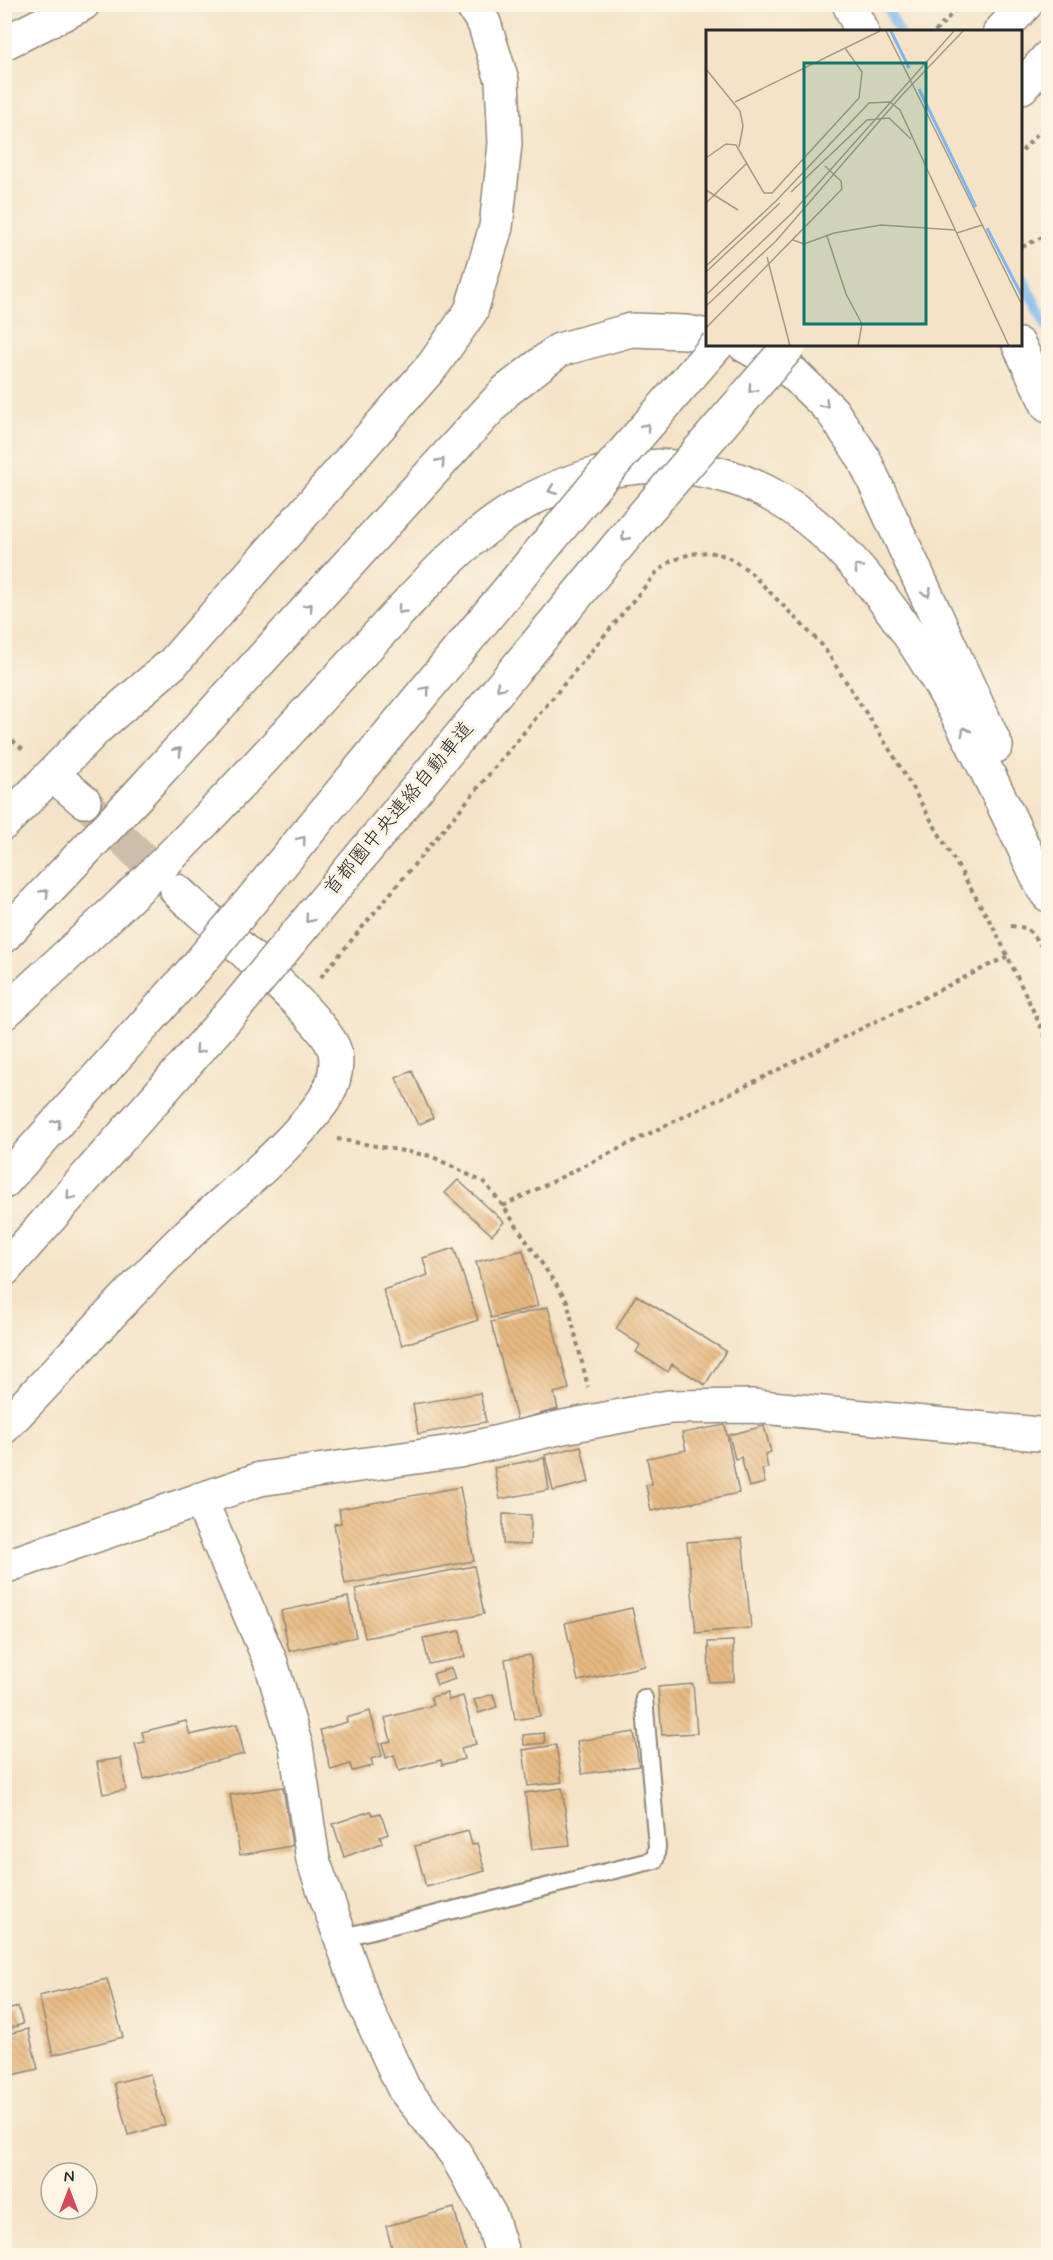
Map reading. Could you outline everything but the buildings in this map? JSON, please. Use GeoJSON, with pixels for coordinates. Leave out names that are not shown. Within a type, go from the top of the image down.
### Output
{"type":"FeatureCollection","features":[{"type":"Feature","properties":{"kind":"main road"},"geometry":{"type":"LineString","coordinates":[[4,43],[83,4]]}},
{"type":"Feature","properties":{"kind":"main road"},"geometry":{"type":"LineString","coordinates":[[4,824],[98,727],[173,663],[427,373],[471,311],[496,227],[506,144],[502,80],[484,23],[471,4]]}},
{"type":"Feature","properties":{"kind":"main road"},"geometry":{"type":"LineString","coordinates":[[849,4],[861,30]]}},
{"type":"Feature","properties":{"kind":"main road"},"geometry":{"type":"LineString","coordinates":[[1002,30],[1026,4]]}},
{"type":"Feature","properties":{"kind":"main road"},"geometry":{"type":"LineString","coordinates":[[1023,86],[1048,57]]}},
{"type":"Feature","properties":{"kind":"main road"},"geometry":{"type":"LineString","coordinates":[[4,936],[136,797],[506,391],[559,350],[632,330],[686,332],[706,336]]}},
{"type":"Feature","properties":{"kind":"main road"},"geometry":{"type":"LineString","coordinates":[[4,1182],[197,966],[598,482],[716,346]]}},
{"type":"Feature","properties":{"kind":"main road"},"geometry":{"type":"LineString","coordinates":[[746,346],[793,373],[832,411],[863,457],[1048,861]]}},
{"type":"Feature","properties":{"kind":"main road","name":"首都圏中央連絡自動車道"},"geometry":{"type":"LineString","coordinates":[[4,1270],[237,1006],[639,520],[789,346]]}},
{"type":"Feature","properties":{"kind":"main road"},"geometry":{"type":"LineString","coordinates":[[1019,346],[1048,406]]}},
{"type":"Feature","properties":{"kind":"main road"},"geometry":{"type":"LineString","coordinates":[[4,1013],[171,857],[420,589],[473,538],[508,513],[543,493],[590,476],[627,468],[662,465],[735,477],[798,512],[846,555],[870,581],[922,655],[991,779],[1048,895]]}},
{"type":"Feature","properties":{"kind":"main road"},"geometry":{"type":"LineString","coordinates":[[53,775],[84,801]]}},
{"type":"Feature","properties":{"kind":"main road"},"geometry":{"type":"LineString","coordinates":[[4,1428],[180,1243],[297,1132],[325,1098],[336,1073],[334,1051],[319,1026],[299,1004],[177,891]]}},
{"type":"Feature","properties":{"kind":"main road"},"geometry":{"type":"LineString","coordinates":[[4,1567],[260,1479],[459,1451],[669,1407],[752,1406],[1048,1435]]}},
{"type":"Feature","properties":{"kind":"main road"},"geometry":{"type":"LineString","coordinates":[[200,1499],[271,1663],[296,1746],[313,1860],[364,2003],[404,2089],[454,2153],[491,2217],[503,2256]]}},
{"type":"Feature","properties":{"kind":"lane"},"geometry":{"type":"LineString","coordinates":[[340,1938],[655,1860],[657,1847],[644,1698]]}},
{"type":"Feature","properties":{"kind":"path"},"geometry":{"type":"LineString","coordinates":[[937,30],[961,4]]}},
{"type":"Feature","properties":{"kind":"path"},"geometry":{"type":"LineString","coordinates":[[1023,150],[1048,123]]}},
{"type":"Feature","properties":{"kind":"path"},"geometry":{"type":"LineString","coordinates":[[1023,246],[1048,234]]}},
{"type":"Feature","properties":{"kind":"path"},"geometry":{"type":"LineString","coordinates":[[299,1004],[657,572],[670,561],[690,554],[709,552],[726,556],[748,570],[823,646],[895,758],[1008,956],[1048,1042]]}},
{"type":"Feature","properties":{"kind":"path"},"geometry":{"type":"LineString","coordinates":[[1011,926],[1027,928],[1042,947]]}},
{"type":"Feature","properties":{"kind":"path"},"geometry":{"type":"LineString","coordinates":[[504,1206],[1008,956]]}},
{"type":"Feature","properties":{"kind":"path"},"geometry":{"type":"LineString","coordinates":[[297,1132],[431,1156],[485,1183],[504,1206],[567,1300],[596,1421]]}},
{"type":"Feature","properties":{"kind":"waterway"},"geometry":{"type":"LineString","coordinates":[[886,4],[898,30]]}},
{"type":"Feature","properties":{"kind":"waterway"},"geometry":{"type":"LineString","coordinates":[[1023,278],[1048,330]]}},
{"type":"Feature","properties":{"kind":"tunnel"},"geometry":{"type":"LineString","coordinates":[[84,801],[175,890]]}}]}
